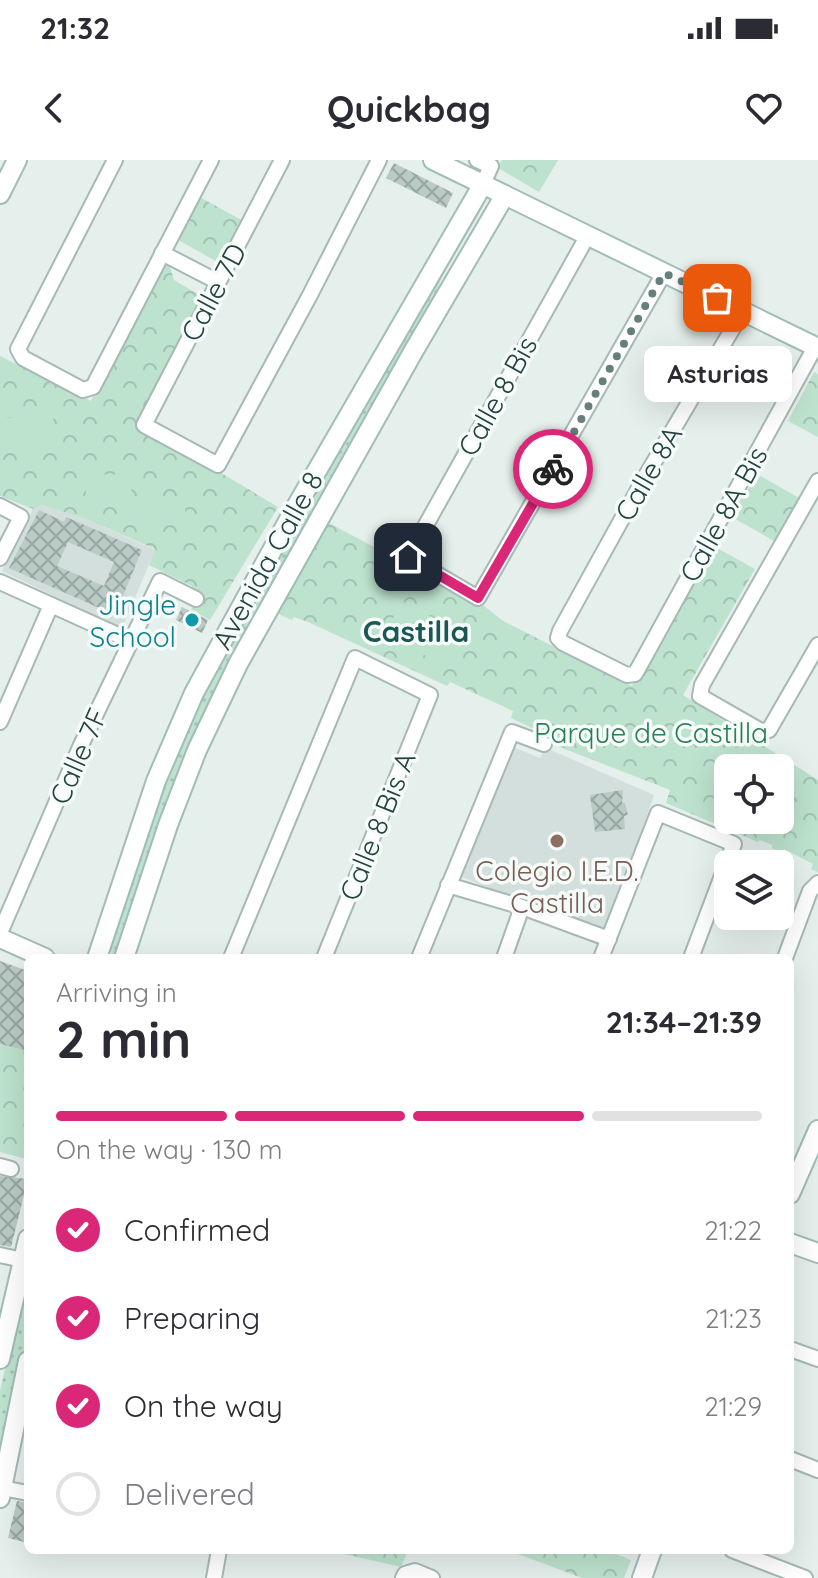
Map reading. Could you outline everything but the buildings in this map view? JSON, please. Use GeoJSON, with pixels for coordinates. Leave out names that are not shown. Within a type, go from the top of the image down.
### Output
{"type":"FeatureCollection","features":[{"type":"Feature","properties":{"kind":"street"},"geometry":{"type":"LineString","coordinates":[[0,194],[17,160]]}},
{"type":"Feature","properties":{"kind":"street"},"geometry":{"type":"LineString","coordinates":[[115,160],[19,346],[23,358],[79,389],[93,387],[211,160]]}},
{"type":"Feature","properties":{"kind":"street","name":"Calle 7D"},"geometry":{"type":"LineString","coordinates":[[282,160],[144,425],[218,465],[379,160]]}},
{"type":"Feature","properties":{"kind":"street"},"geometry":{"type":"LineString","coordinates":[[433,160],[463,167],[483,184],[817,348]]}},
{"type":"Feature","properties":{"kind":"street"},"geometry":{"type":"LineString","coordinates":[[477,160],[491,166],[483,184]]}},
{"type":"Feature","properties":{"kind":"street","name":"Avenida Calle 8"},"geometry":{"type":"LineString","coordinates":[[98,954],[156,781],[194,693],[315,472],[483,184]]}},
{"type":"Feature","properties":{"kind":"street","name":"Avenida Calle 8"},"geometry":{"type":"LineString","coordinates":[[125,954],[168,825],[203,738],[238,664],[505,195]]}},
{"type":"Feature","properties":{"kind":"street","name":"Calle 8 Bis"},"geometry":{"type":"LineString","coordinates":[[588,235],[408,557],[478,598],[664,273]]}},
{"type":"Feature","properties":{"kind":"street"},"geometry":{"type":"LineString","coordinates":[[162,253],[218,282]]}},
{"type":"Feature","properties":{"kind":"street","name":"Calle 8A"},"geometry":{"type":"LineString","coordinates":[[627,675],[558,638],[644,479],[743,311]]}},
{"type":"Feature","properties":{"kind":"street","name":"Calle 8A Bis"},"geometry":{"type":"LineString","coordinates":[[627,675],[635,674],[817,348]]}},
{"type":"Feature","properties":{"kind":"street"},"geometry":{"type":"LineString","coordinates":[[818,481],[699,693],[702,698],[761,731],[769,730],[818,645]]}},
{"type":"Feature","properties":{"kind":"street"},"geometry":{"type":"LineString","coordinates":[[0,506],[21,517],[0,558]]}},
{"type":"Feature","properties":{"kind":"street","name":"Calle 7F"},"geometry":{"type":"LineString","coordinates":[[0,936],[81,745],[160,581],[196,599]]}},
{"type":"Feature","properties":{"kind":"street"},"geometry":{"type":"LineString","coordinates":[[0,582],[131,641]]}},
{"type":"Feature","properties":{"kind":"street"},"geometry":{"type":"LineString","coordinates":[[0,722],[51,605]]}},
{"type":"Feature","properties":{"kind":"street","name":"Calle 8 Bis A"},"geometry":{"type":"LineString","coordinates":[[233,954],[355,658],[430,695],[326,954]]}},
{"type":"Feature","properties":{"kind":"street"},"geometry":{"type":"LineString","coordinates":[[421,954],[512,732],[544,744]]}},
{"type":"Feature","properties":{"kind":"street"},"geometry":{"type":"LineString","coordinates":[[603,954],[658,813],[734,844],[693,954]]}},
{"type":"Feature","properties":{"kind":"street"},"geometry":{"type":"LineString","coordinates":[[786,954],[810,891],[817,883]]}},
{"type":"Feature","properties":{"kind":"street"},"geometry":{"type":"LineString","coordinates":[[448,885],[522,907],[609,939]]}},
{"type":"Feature","properties":{"kind":"street"},"geometry":{"type":"LineString","coordinates":[[505,954],[522,907]]}},
{"type":"Feature","properties":{"kind":"street"},"geometry":{"type":"LineString","coordinates":[[0,936],[37,954]]}},
{"type":"Feature","properties":{"kind":"street"},"geometry":{"type":"LineString","coordinates":[[794,1186],[816,1140]]}},
{"type":"Feature","properties":{"kind":"street"},"geometry":{"type":"LineString","coordinates":[[794,1244],[818,1253]]}},
{"type":"Feature","properties":{"kind":"street"},"geometry":{"type":"LineString","coordinates":[[0,1255],[23,1260]]}},
{"type":"Feature","properties":{"kind":"street"},"geometry":{"type":"LineString","coordinates":[[0,1359],[24,1256]]}},
{"type":"Feature","properties":{"kind":"street"},"geometry":{"type":"LineString","coordinates":[[794,1350],[818,1359]]}},
{"type":"Feature","properties":{"kind":"street"},"geometry":{"type":"LineString","coordinates":[[24,1381],[1,1493],[24,1493]]}},
{"type":"Feature","properties":{"kind":"street"},"geometry":{"type":"LineString","coordinates":[[794,1461],[818,1470]]}},
{"type":"Feature","properties":{"kind":"street"},"geometry":{"type":"LineString","coordinates":[[214,1578],[218,1554]]}},
{"type":"Feature","properties":{"kind":"street"},"geometry":{"type":"LineString","coordinates":[[642,1578],[651,1554]]}},
{"type":"Feature","properties":{"kind":"street"},"geometry":{"type":"LineString","coordinates":[[742,1554],[805,1578]]}},
{"type":"Feature","properties":{"kind":"street"},"geometry":{"type":"LineString","coordinates":[[404,1576],[415,1571],[432,1578]]}},
{"type":"Feature","properties":{"kind":"shaded area"},"geometry":{"type":"Polygon","coordinates":[[[43,505],[88,520],[155,550],[122,629],[2,571],[33,509],[43,505]]]}},
{"type":"Feature","properties":{"kind":"shaded area","name":"Colegio I.E.D. Castilla"},"geometry":{"type":"Polygon","coordinates":[[[513,747],[540,758],[546,748],[654,795],[606,935],[462,877],[513,747]]]}},
{"type":"Feature","properties":{"kind":"green space"},"geometry":{"type":"Polygon","coordinates":[[[502,160],[558,160],[539,192],[498,168],[502,160]]]}},
{"type":"Feature","properties":{"kind":"green space"},"geometry":{"type":"Polygon","coordinates":[[[196,195],[245,222],[221,264],[173,237],[196,195]]]}},
{"type":"Feature","properties":{"kind":"green space"},"geometry":{"type":"Polygon","coordinates":[[[484,198],[484,205],[442,277],[424,323],[249,632],[119,954],[112,954],[157,797],[229,638],[484,198]]]}},
{"type":"Feature","properties":{"kind":"green space"},"geometry":{"type":"Polygon","coordinates":[[[165,261],[174,280],[203,297],[139,424],[278,507],[210,620],[191,610],[197,597],[192,586],[149,565],[155,549],[88,520],[43,505],[33,509],[0,496],[0,356],[18,365],[24,364],[91,401],[165,261]]]}},
{"type":"Feature","properties":{"kind":"green space"},"geometry":{"type":"Polygon","coordinates":[[[814,372],[818,374],[818,437],[788,421],[814,372]]]}},
{"type":"Feature","properties":{"kind":"green space"},"geometry":{"type":"Polygon","coordinates":[[[53,414],[55,442],[4,446],[2,418],[53,414]]]}},
{"type":"Feature","properties":{"kind":"green space"},"geometry":{"type":"Polygon","coordinates":[[[130,474],[132,497],[86,499],[85,475],[130,474]]]}},
{"type":"Feature","properties":{"kind":"green space"},"geometry":{"type":"Polygon","coordinates":[[[757,474],[799,498],[774,541],[732,517],[757,474]]]}},
{"type":"Feature","properties":{"kind":"green space"},"geometry":{"type":"Polygon","coordinates":[[[185,497],[185,525],[138,526],[138,498],[185,497]]]}},
{"type":"Feature","properties":{"kind":"green space","name":"Parque de Castilla"},"geometry":{"type":"Polygon","coordinates":[[[325,521],[397,559],[400,555],[479,602],[503,621],[632,686],[710,553],[713,554],[717,548],[755,569],[683,695],[777,754],[714,754],[714,823],[666,803],[670,790],[547,742],[549,736],[511,718],[513,711],[450,682],[447,686],[308,622],[294,617],[292,620],[274,612],[325,521]]]}},
{"type":"Feature","properties":{"kind":"green space"},"geometry":{"type":"Polygon","coordinates":[[[401,601],[458,630],[442,664],[385,635],[401,601]]]}},
{"type":"Feature","properties":{"kind":"green space","name":"Parque de Castilla"},"geometry":{"type":"Polygon","coordinates":[[[794,765],[818,780],[818,872],[811,869],[813,864],[794,854],[794,850],[776,850],[772,845],[739,834],[794,834],[794,765]]]}},
{"type":"Feature","properties":{"kind":"green space"},"geometry":{"type":"Polygon","coordinates":[[[0,1044],[24,1050],[24,1158],[0,1152],[0,1044]]]}},
{"type":"Feature","properties":{"kind":"green space"},"geometry":{"type":"Polygon","coordinates":[[[24,1285],[24,1353],[0,1467],[0,1391],[24,1285]]]}},
{"type":"Feature","properties":{"kind":"green space"},"geometry":{"type":"Polygon","coordinates":[[[344,1554],[406,1554],[401,1567],[344,1554]]]}},
{"type":"Feature","properties":{"kind":"green space"},"geometry":{"type":"Polygon","coordinates":[[[518,1554],[615,1554],[631,1560],[624,1578],[582,1578],[518,1554]]]}},
{"type":"Feature","properties":{"kind":"way so far"},"geometry":{"type":"LineString","coordinates":[[553,469],[664,273],[717,298]]}},
{"type":"Feature","properties":{"kind":"place","name":"Asturias"},"geometry":{"type":"Point","coordinates":[717,298]}},
{"type":"Feature","properties":{"kind":"place","name":"Jingle School"},"geometry":{"type":"Point","coordinates":[192,620]}},
{"type":"Feature","properties":{"kind":"place","name":"Colegio I.E.D. Castilla"},"geometry":{"type":"Point","coordinates":[557,841]}},
{"type":"Feature","properties":{"kind":"district","name":"Castilla"},"geometry":{"type":"Point","coordinates":[416,631]}},
{"type":"Feature","properties":{"kind":"route"},"geometry":{"type":"LineString","coordinates":[[408,557],[478,598],[553,469]]}}]}
